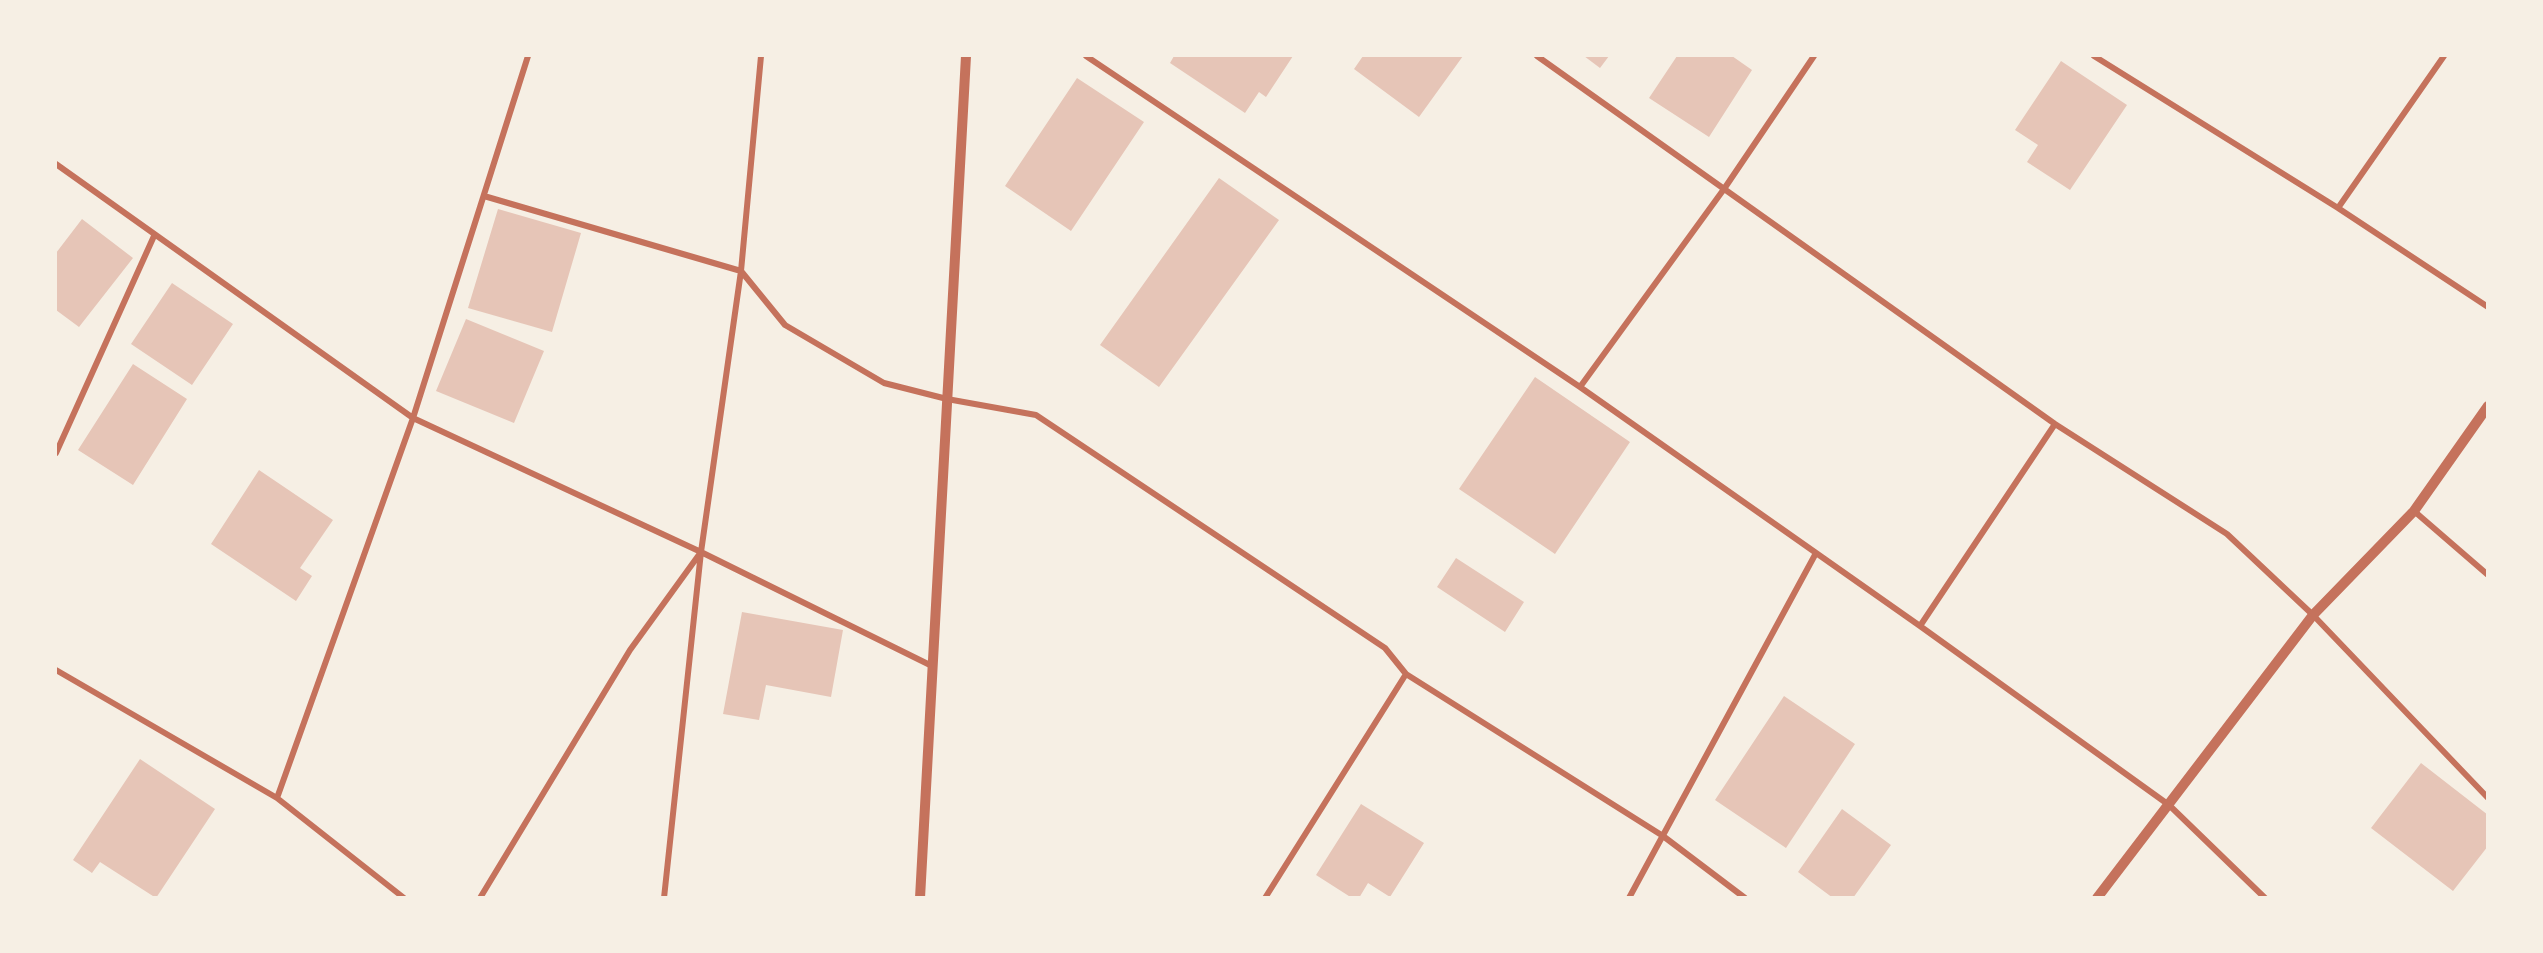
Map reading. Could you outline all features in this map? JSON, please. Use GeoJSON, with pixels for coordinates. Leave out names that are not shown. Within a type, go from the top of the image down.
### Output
{"type":"FeatureCollection","features":[{"type":"Feature","properties":{"kind":"street"},"geometry":{"type":"LineString","coordinates":[[276,798],[413,418],[528,56]]}},
{"type":"Feature","properties":{"kind":"street"},"geometry":{"type":"LineString","coordinates":[[664,897],[701,552],[741,271],[761,56]]}},
{"type":"Feature","properties":{"kind":"street"},"geometry":{"type":"LineString","coordinates":[[920,897],[966,56]]}},
{"type":"Feature","properties":{"kind":"street"},"geometry":{"type":"LineString","coordinates":[[1086,56],[1580,387],[1920,626],[2169,805],[2265,897]]}},
{"type":"Feature","properties":{"kind":"street"},"geometry":{"type":"LineString","coordinates":[[1537,56],[2055,424],[2227,534],[2313,615],[2487,798]]}},
{"type":"Feature","properties":{"kind":"street"},"geometry":{"type":"LineString","coordinates":[[1580,387],[1724,189],[1814,56]]}},
{"type":"Feature","properties":{"kind":"street"},"geometry":{"type":"LineString","coordinates":[[2094,56],[2338,208],[2487,307]]}},
{"type":"Feature","properties":{"kind":"street"},"geometry":{"type":"LineString","coordinates":[[2338,208],[2444,56]]}},
{"type":"Feature","properties":{"kind":"street"},"geometry":{"type":"LineString","coordinates":[[56,164],[154,236],[413,418],[701,552],[932,666]]}},
{"type":"Feature","properties":{"kind":"street"},"geometry":{"type":"LineString","coordinates":[[484,196],[741,271],[785,325],[884,383],[947,399],[1036,415],[1385,648],[1406,674],[1663,836],[1745,897]]}},
{"type":"Feature","properties":{"kind":"street"},"geometry":{"type":"LineString","coordinates":[[56,453],[154,236]]}},
{"type":"Feature","properties":{"kind":"street"},"geometry":{"type":"LineString","coordinates":[[2097,897],[2313,615],[2414,511],[2487,406]]}},
{"type":"Feature","properties":{"kind":"street"},"geometry":{"type":"LineString","coordinates":[[1920,626],[2055,424]]}},
{"type":"Feature","properties":{"kind":"street"},"geometry":{"type":"LineString","coordinates":[[2414,511],[2487,575]]}},
{"type":"Feature","properties":{"kind":"street"},"geometry":{"type":"LineString","coordinates":[[480,897],[630,650],[701,552]]}},
{"type":"Feature","properties":{"kind":"street"},"geometry":{"type":"LineString","coordinates":[[1629,897],[1816,554]]}},
{"type":"Feature","properties":{"kind":"street"},"geometry":{"type":"LineString","coordinates":[[56,670],[276,798],[404,897]]}},
{"type":"Feature","properties":{"kind":"street"},"geometry":{"type":"LineString","coordinates":[[1264,897],[1406,674]]}},
{"type":"Feature","properties":{"kind":"building"},"geometry":{"type":"Polygon","coordinates":[[[1174,56],[1293,56],[1266,97],[1259,92],[1245,113],[1170,63],[1174,56]]]}},
{"type":"Feature","properties":{"kind":"building"},"geometry":{"type":"Polygon","coordinates":[[[1363,56],[1463,56],[1419,117],[1354,69],[1363,56]]]}},
{"type":"Feature","properties":{"kind":"building"},"geometry":{"type":"Polygon","coordinates":[[[1584,56],[1609,56],[1600,68],[1584,56]]]}},
{"type":"Feature","properties":{"kind":"building"},"geometry":{"type":"Polygon","coordinates":[[[1677,56],[1732,56],[1752,70],[1709,137],[1649,98],[1677,56]]]}},
{"type":"Feature","properties":{"kind":"building"},"geometry":{"type":"Polygon","coordinates":[[[2061,61],[2127,105],[2070,190],[2027,162],[2038,145],[2015,130],[2061,61]]]}},
{"type":"Feature","properties":{"kind":"building"},"geometry":{"type":"Polygon","coordinates":[[[1077,78],[1144,122],[1071,231],[1005,186],[1077,78]]]}},
{"type":"Feature","properties":{"kind":"building"},"geometry":{"type":"Polygon","coordinates":[[[1219,178],[1279,220],[1159,387],[1100,345],[1219,178]]]}},
{"type":"Feature","properties":{"kind":"building"},"geometry":{"type":"Polygon","coordinates":[[[498,209],[581,233],[552,332],[468,308],[498,209]]]}},
{"type":"Feature","properties":{"kind":"building"},"geometry":{"type":"Polygon","coordinates":[[[82,219],[133,258],[79,327],[56,310],[56,253],[82,219]]]}},
{"type":"Feature","properties":{"kind":"building"},"geometry":{"type":"Polygon","coordinates":[[[172,283],[233,324],[192,385],[131,344],[172,283]]]}},
{"type":"Feature","properties":{"kind":"building"},"geometry":{"type":"Polygon","coordinates":[[[466,319],[544,351],[514,423],[436,391],[466,319]]]}},
{"type":"Feature","properties":{"kind":"building"},"geometry":{"type":"Polygon","coordinates":[[[133,364],[187,399],[133,485],[78,450],[133,364]]]}},
{"type":"Feature","properties":{"kind":"building"},"geometry":{"type":"Polygon","coordinates":[[[1535,377],[1630,442],[1555,554],[1459,489],[1535,377]]]}},
{"type":"Feature","properties":{"kind":"building"},"geometry":{"type":"Polygon","coordinates":[[[259,470],[333,520],[300,568],[312,576],[296,601],[211,544],[259,470]]]}},
{"type":"Feature","properties":{"kind":"building"},"geometry":{"type":"Polygon","coordinates":[[[1456,558],[1524,602],[1505,632],[1437,587],[1456,558]]]}},
{"type":"Feature","properties":{"kind":"building"},"geometry":{"type":"Polygon","coordinates":[[[742,612],[843,630],[831,697],[766,685],[759,720],[723,714],[742,612]]]}},
{"type":"Feature","properties":{"kind":"building"},"geometry":{"type":"Polygon","coordinates":[[[1784,696],[1855,744],[1786,848],[1715,800],[1784,696]]]}},
{"type":"Feature","properties":{"kind":"building"},"geometry":{"type":"Polygon","coordinates":[[[140,759],[215,809],[156,898],[100,862],[92,873],[73,860],[140,759]]]}},
{"type":"Feature","properties":{"kind":"building"},"geometry":{"type":"Polygon","coordinates":[[[2421,763],[2488,815],[2488,846],[2453,891],[2371,828],[2421,763]]]}},
{"type":"Feature","properties":{"kind":"building"},"geometry":{"type":"Polygon","coordinates":[[[1361,804],[1424,843],[1390,897],[1368,883],[1359,898],[1352,898],[1316,875],[1361,804]]]}},
{"type":"Feature","properties":{"kind":"building"},"geometry":{"type":"Polygon","coordinates":[[[1842,809],[1891,845],[1853,898],[1833,898],[1798,872],[1842,809]]]}}]}
